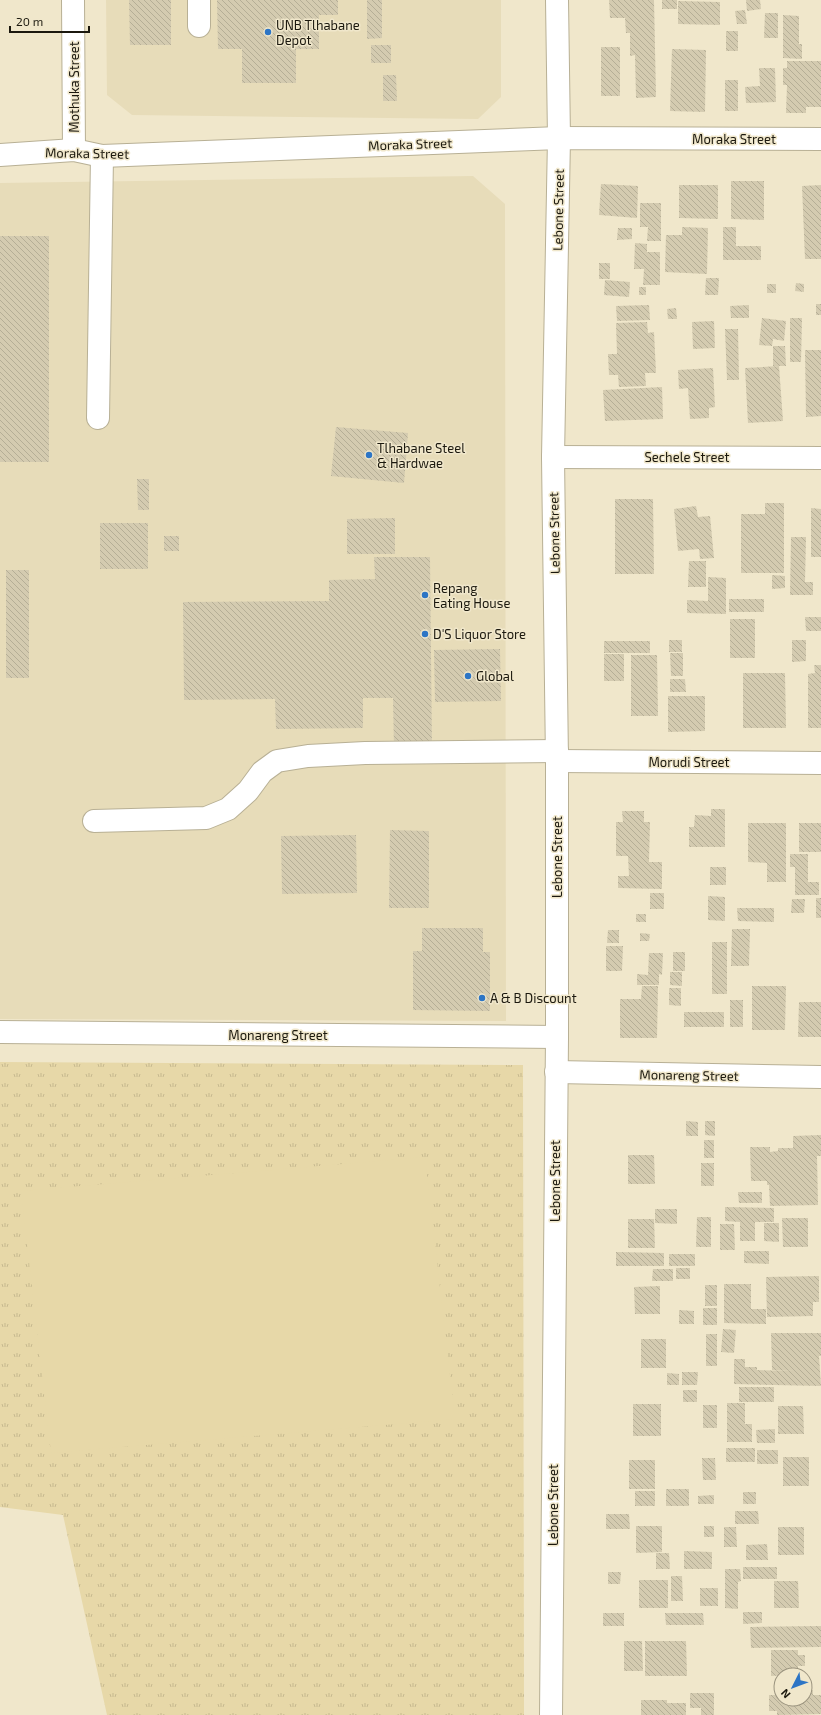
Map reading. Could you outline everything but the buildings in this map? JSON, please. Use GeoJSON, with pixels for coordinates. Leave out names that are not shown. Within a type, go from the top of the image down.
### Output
{"type":"FeatureCollection","features":[{"type":"Feature","properties":{"kind":"street","name":"Mothuka Street"},"geometry":{"type":"LineString","coordinates":[[73,0],[74,150]]}},
{"type":"Feature","properties":{"kind":"street"},"geometry":{"type":"LineString","coordinates":[[199,0],[199,26]]}},
{"type":"Feature","properties":{"kind":"street","name":"Lebone Street"},"geometry":{"type":"LineString","coordinates":[[551,1715],[557,1037],[557,756],[554,457],[559,138],[557,0]]}},
{"type":"Feature","properties":{"kind":"street","name":"Moraka Street"},"geometry":{"type":"LineString","coordinates":[[0,154],[74,150],[102,156],[559,138],[821,139]]}},
{"type":"Feature","properties":{"kind":"street"},"geometry":{"type":"LineString","coordinates":[[98,418],[102,156]]}},
{"type":"Feature","properties":{"kind":"street","name":"Sechele Street"},"geometry":{"type":"LineString","coordinates":[[554,457],[821,458]]}},
{"type":"Feature","properties":{"kind":"street","name":"Morudi Street"},"geometry":{"type":"LineString","coordinates":[[94,821],[206,818],[228,809],[248,791],[262,772],[277,760],[308,756],[365,753],[557,756],[821,763]]}},
{"type":"Feature","properties":{"kind":"street","name":"Monareng Street"},"geometry":{"type":"LineString","coordinates":[[0,1032],[557,1037]]}},
{"type":"Feature","properties":{"kind":"street","name":"Monareng Street"},"geometry":{"type":"LineString","coordinates":[[556,1072],[821,1077]]}},
{"type":"Feature","properties":{"kind":"shaded area"},"geometry":{"type":"Polygon","coordinates":[[[106,0],[501,0],[501,97],[478,119],[132,115],[107,95],[106,0]]]}},
{"type":"Feature","properties":{"kind":"shaded area"},"geometry":{"type":"Polygon","coordinates":[[[473,176],[505,204],[506,1021],[0,1019],[0,183],[473,176]]]}},
{"type":"Feature","properties":{"kind":"green space"},"geometry":{"type":"Polygon","coordinates":[[[0,1062],[523,1065],[524,1715],[107,1715],[63,1515],[0,1507],[0,1062]]]}},
{"type":"Feature","properties":{"kind":"green space"},"geometry":{"type":"Polygon","coordinates":[[[425,1157],[455,1419],[51,1453],[21,1191],[425,1157]]]}},
{"type":"Feature","properties":{"kind":"place","name":"UNB Tlhabane Depot"},"geometry":{"type":"Point","coordinates":[268,32]}},
{"type":"Feature","properties":{"kind":"place","name":"Tlhabane Steel & Hardwae"},"geometry":{"type":"Point","coordinates":[369,455]}},
{"type":"Feature","properties":{"kind":"place","name":"Repang Eating House"},"geometry":{"type":"Point","coordinates":[425,595]}},
{"type":"Feature","properties":{"kind":"place","name":"D'S Liquor Store"},"geometry":{"type":"Point","coordinates":[425,634]}},
{"type":"Feature","properties":{"kind":"place","name":"Global"},"geometry":{"type":"Point","coordinates":[468,676]}},
{"type":"Feature","properties":{"kind":"place","name":"A & B Discount"},"geometry":{"type":"Point","coordinates":[482,998]}}]}
